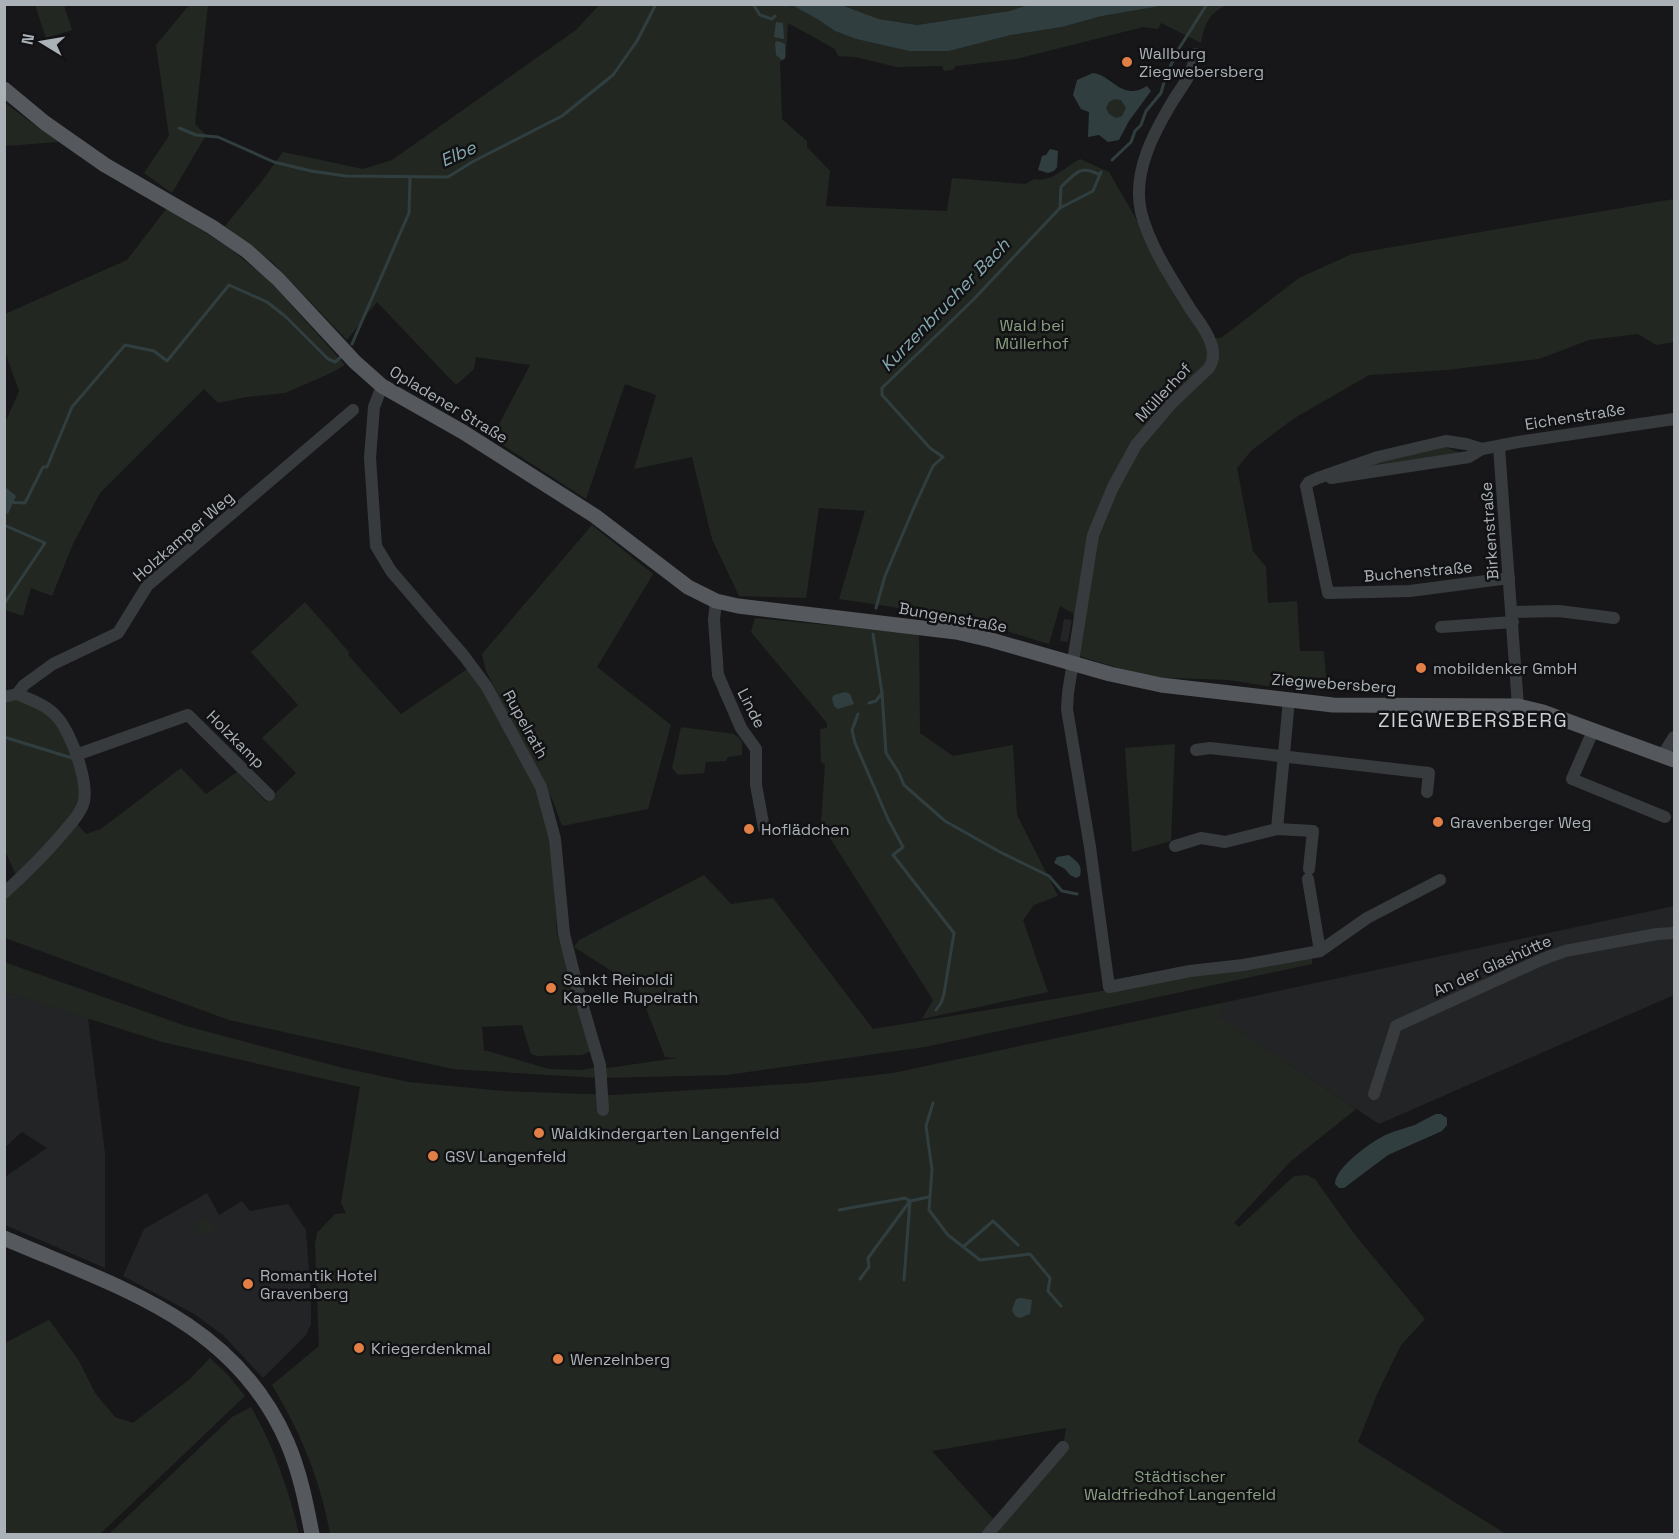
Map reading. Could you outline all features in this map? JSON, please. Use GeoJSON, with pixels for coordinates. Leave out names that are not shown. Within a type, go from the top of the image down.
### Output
{"type":"FeatureCollection","features":[{"type":"Feature","properties":{"kind":"main road","name":"Opladener Straße"},"geometry":{"type":"LineString","coordinates":[[4,88],[45,123],[88,154],[220,232],[247,251],[278,279],[355,362],[382,386],[463,432],[595,516],[688,587],[716,601],[738,606],[826,617]]}},
{"type":"Feature","properties":{"kind":"main road","name":"Bungenstraße"},"geometry":{"type":"LineString","coordinates":[[826,617],[956,632],[1072,663]]}},
{"type":"Feature","properties":{"kind":"main road","name":"Ziegwebersberg"},"geometry":{"type":"LineString","coordinates":[[1072,663],[1161,685],[1333,705],[1518,706],[1543,712],[1668,758]]}},
{"type":"Feature","properties":{"kind":"main road"},"geometry":{"type":"LineString","coordinates":[[4,1238],[123,1288],[177,1317],[206,1336],[228,1356],[265,1401],[287,1443],[297,1468],[312,1534]]}},
{"type":"Feature","properties":{"kind":"street","name":"Müllerhof"},"geometry":{"type":"LineString","coordinates":[[1072,663],[1093,535],[1113,487],[1137,445],[1171,404],[1209,368],[1212,362],[1210,340],[1166,268],[1147,230],[1140,209],[1140,179],[1147,151],[1156,130],[1189,75],[1195,62],[1195,54]]}},
{"type":"Feature","properties":{"kind":"street","name":"Rupelrath"},"geometry":{"type":"LineString","coordinates":[[382,386],[374,407],[370,458],[376,546],[396,578],[464,656],[487,687],[542,787],[555,839],[564,934],[600,1065],[603,1110]]}},
{"type":"Feature","properties":{"kind":"street","name":"Holzkamper Weg"},"geometry":{"type":"LineString","coordinates":[[4,697],[17,694],[24,685],[53,664],[118,633],[147,586],[353,410]]}},
{"type":"Feature","properties":{"kind":"street","name":"Eichenstraße"},"geometry":{"type":"LineString","coordinates":[[1328,593],[1306,486],[1309,482],[1378,457],[1446,441],[1482,449],[1674,418]]}},
{"type":"Feature","properties":{"kind":"street","name":"Birkenstraße"},"geometry":{"type":"LineString","coordinates":[[1499,447],[1518,706]]}},
{"type":"Feature","properties":{"kind":"street","name":"Eichenstraße"},"geometry":{"type":"LineString","coordinates":[[1317,478],[1337,478],[1469,457],[1482,449]]}},
{"type":"Feature","properties":{"kind":"street","name":"Buchenstraße"},"geometry":{"type":"LineString","coordinates":[[1328,593],[1410,591],[1509,578]]}},
{"type":"Feature","properties":{"kind":"street","name":"Linde"},"geometry":{"type":"LineString","coordinates":[[716,601],[714,620],[718,675],[741,728],[756,749],[756,784],[764,828]]}},
{"type":"Feature","properties":{"kind":"street"},"geometry":{"type":"LineString","coordinates":[[1441,627],[1558,611],[1614,618]]}},
{"type":"Feature","properties":{"kind":"street"},"geometry":{"type":"LineString","coordinates":[[1072,663],[1067,709],[1092,858],[1109,987],[1190,971],[1243,965],[1320,951],[1367,918],[1440,880]]}},
{"type":"Feature","properties":{"kind":"street"},"geometry":{"type":"LineString","coordinates":[[4,893],[39,859],[74,819],[83,806],[85,795],[76,755],[57,717],[35,701],[17,694]]}},
{"type":"Feature","properties":{"kind":"street"},"geometry":{"type":"LineString","coordinates":[[1277,829],[1289,700]]}},
{"type":"Feature","properties":{"kind":"street","name":"Holzkamp"},"geometry":{"type":"LineString","coordinates":[[76,755],[188,715],[269,795]]}},
{"type":"Feature","properties":{"kind":"street"},"geometry":{"type":"LineString","coordinates":[[1593,731],[1572,779],[1665,817]]}},
{"type":"Feature","properties":{"kind":"street"},"geometry":{"type":"LineString","coordinates":[[1668,758],[1674,737]]}},
{"type":"Feature","properties":{"kind":"street"},"geometry":{"type":"LineString","coordinates":[[1196,750],[1210,748],[1429,773],[1427,792]]}},
{"type":"Feature","properties":{"kind":"street"},"geometry":{"type":"LineString","coordinates":[[1175,846],[1201,838],[1225,843],[1277,829],[1313,831],[1308,874],[1320,951]]}},
{"type":"Feature","properties":{"kind":"street","name":"An der Glashütte"},"geometry":{"type":"LineString","coordinates":[[1374,1094],[1396,1026],[1565,951],[1657,933],[1674,933]]}},
{"type":"Feature","properties":{"kind":"street"},"geometry":{"type":"LineString","coordinates":[[988,1534],[1064,1447]]}},
{"type":"Feature","properties":{"kind":"shaded area"},"geometry":{"type":"Polygon","coordinates":[[[792,5],[841,5],[879,19],[917,25],[1009,11],[1028,5],[1165,5],[1102,16],[1062,27],[1011,35],[949,51],[909,51],[856,39],[835,31],[792,5]]]}},
{"type":"Feature","properties":{"kind":"shaded area"},"geometry":{"type":"Polygon","coordinates":[[[776,22],[783,23],[784,39],[774,37],[776,22]]]}},
{"type":"Feature","properties":{"kind":"shaded area"},"geometry":{"type":"Polygon","coordinates":[[[775,42],[785,44],[785,58],[782,60],[776,55],[775,42]]]}},
{"type":"Feature","properties":{"kind":"shaded area"},"geometry":{"type":"Polygon","coordinates":[[[1093,73],[1124,89],[1131,91],[1147,86],[1151,91],[1129,121],[1119,140],[1108,142],[1099,135],[1088,137],[1089,112],[1081,109],[1073,95],[1077,80],[1093,73]],[[1115,99],[1109,102],[1106,108],[1109,114],[1116,118],[1122,116],[1126,108],[1121,100],[1115,99]]]}},
{"type":"Feature","properties":{"kind":"shaded area"},"geometry":{"type":"Polygon","coordinates":[[[1050,149],[1058,151],[1057,167],[1048,173],[1038,170],[1042,156],[1046,155],[1050,149]]]}},
{"type":"Feature","properties":{"kind":"shaded area"},"geometry":{"type":"Polygon","coordinates":[[[4,486],[16,496],[8,514],[5,513],[4,486]]]}},
{"type":"Feature","properties":{"kind":"shaded area"},"geometry":{"type":"Polygon","coordinates":[[[1064,619],[1072,620],[1068,642],[1060,641],[1064,619]]]}},
{"type":"Feature","properties":{"kind":"shaded area"},"geometry":{"type":"Polygon","coordinates":[[[845,692],[850,694],[854,704],[838,709],[834,706],[832,698],[834,695],[845,692]]]}},
{"type":"Feature","properties":{"kind":"shaded area"},"geometry":{"type":"Polygon","coordinates":[[[1069,855],[1080,866],[1080,876],[1076,878],[1054,863],[1057,857],[1069,855]]]}},
{"type":"Feature","properties":{"kind":"shaded area"},"geometry":{"type":"Polygon","coordinates":[[[1674,906],[1674,995],[1379,1124],[1217,1017],[1222,1003],[1674,906]]]}},
{"type":"Feature","properties":{"kind":"shaded area"},"geometry":{"type":"Polygon","coordinates":[[[5,992],[88,1018],[105,1153],[105,1268],[5,1225],[5,1177],[47,1148],[22,1132],[5,1147],[5,992]]]}},
{"type":"Feature","properties":{"kind":"shaded area"},"geometry":{"type":"Polygon","coordinates":[[[1436,1114],[1447,1118],[1447,1125],[1442,1131],[1388,1155],[1344,1188],[1339,1188],[1335,1184],[1341,1170],[1364,1148],[1388,1134],[1415,1125],[1436,1114]]]}},
{"type":"Feature","properties":{"kind":"shaded area"},"geometry":{"type":"Polygon","coordinates":[[[207,1193],[219,1215],[242,1201],[250,1211],[288,1204],[306,1230],[311,1324],[306,1335],[263,1378],[223,1335],[194,1314],[123,1276],[144,1229],[207,1193]]]}},
{"type":"Feature","properties":{"kind":"shaded area"},"geometry":{"type":"Polygon","coordinates":[[[1016,1299],[1032,1300],[1030,1314],[1020,1318],[1015,1316],[1012,1310],[1016,1299]]]}},
{"type":"Feature","properties":{"kind":"green space"},"geometry":{"type":"Polygon","coordinates":[[[190,4],[208,5],[195,124],[206,135],[172,193],[144,173],[169,136],[156,45],[190,4]]]}},
{"type":"Feature","properties":{"kind":"green space","name":"Wald bei Müllerhof"},"geometry":{"type":"Polygon","coordinates":[[[1165,4],[1229,5],[1222,7],[1209,19],[1201,43],[1161,23],[1158,29],[1143,27],[1016,59],[956,66],[953,70],[944,71],[942,66],[897,67],[855,57],[838,56],[835,49],[788,23],[786,58],[780,62],[782,119],[807,141],[807,147],[830,171],[826,206],[947,211],[952,178],[1025,184],[1034,179],[1053,177],[1080,159],[1109,172],[1205,338],[1221,338],[1299,278],[1352,254],[1674,199],[1674,342],[1656,345],[1638,334],[1589,340],[1539,359],[1447,370],[1369,375],[1293,419],[1251,451],[1237,468],[1253,551],[1266,567],[1268,603],[1297,601],[1300,651],[1324,651],[1327,689],[1274,687],[1228,680],[1148,677],[1076,655],[1073,613],[1060,606],[1049,644],[983,624],[839,599],[865,511],[819,508],[806,598],[739,596],[712,539],[692,457],[634,469],[656,395],[625,384],[586,499],[492,438],[530,365],[476,357],[474,369],[456,385],[377,302],[347,340],[273,263],[225,226],[283,152],[363,169],[392,160],[576,30],[599,5],[792,5],[835,31],[856,39],[909,51],[949,51],[1011,35],[1062,27],[1102,16],[1165,4]]]}},
{"type":"Feature","properties":{"kind":"green space"},"geometry":{"type":"Polygon","coordinates":[[[35,5],[64,5],[72,30],[46,38],[35,5]]]}},
{"type":"Feature","properties":{"kind":"green space"},"geometry":{"type":"Polygon","coordinates":[[[841,5],[1028,5],[1009,11],[917,25],[879,19],[841,5]]]}},
{"type":"Feature","properties":{"kind":"green space"},"geometry":{"type":"Polygon","coordinates":[[[1116,98],[1123,101],[1126,108],[1123,115],[1116,118],[1109,115],[1106,108],[1109,101],[1116,98]]]}},
{"type":"Feature","properties":{"kind":"green space"},"geometry":{"type":"Polygon","coordinates":[[[5,103],[58,142],[5,146],[5,103]]]}},
{"type":"Feature","properties":{"kind":"green space"},"geometry":{"type":"Polygon","coordinates":[[[167,208],[228,247],[270,281],[345,365],[285,393],[246,397],[218,403],[204,389],[100,493],[73,544],[52,596],[31,588],[23,616],[5,610],[5,423],[19,391],[5,352],[5,314],[127,260],[167,208]]]}},
{"type":"Feature","properties":{"kind":"green space"},"geometry":{"type":"Polygon","coordinates":[[[1443,446],[1466,455],[1356,473],[1354,468],[1443,446]]]}},
{"type":"Feature","properties":{"kind":"green space"},"geometry":{"type":"Polygon","coordinates":[[[592,525],[653,574],[597,667],[671,725],[648,809],[562,826],[553,801],[486,671],[482,654],[592,525]]]}},
{"type":"Feature","properties":{"kind":"green space"},"geometry":{"type":"Polygon","coordinates":[[[305,602],[349,652],[348,655],[401,714],[469,668],[481,684],[537,787],[551,841],[557,933],[591,1051],[582,1055],[537,1056],[531,1054],[522,1025],[482,1027],[484,1050],[549,1069],[581,1070],[598,1067],[601,1069],[677,1058],[665,1057],[638,988],[574,947],[579,940],[704,875],[731,904],[773,898],[873,1029],[1312,956],[1312,964],[925,1047],[727,1075],[599,1078],[453,1069],[229,1020],[5,938],[4,899],[48,857],[76,823],[86,834],[101,829],[181,768],[206,794],[237,772],[266,802],[296,773],[262,738],[298,705],[251,652],[305,602]]]}},
{"type":"Feature","properties":{"kind":"green space"},"geometry":{"type":"Polygon","coordinates":[[[755,618],[919,634],[920,733],[953,756],[1013,745],[1017,815],[1058,896],[1034,905],[1023,920],[1048,992],[922,1019],[933,1000],[821,824],[825,765],[821,762],[820,729],[827,728],[827,723],[751,632],[755,618]]]}},
{"type":"Feature","properties":{"kind":"green space"},"geometry":{"type":"Polygon","coordinates":[[[18,699],[41,709],[53,719],[71,755],[81,793],[76,811],[69,820],[16,875],[5,851],[5,703],[18,699]]]}},
{"type":"Feature","properties":{"kind":"green space"},"geometry":{"type":"Polygon","coordinates":[[[681,727],[734,734],[742,741],[742,755],[728,757],[726,761],[706,762],[704,773],[678,775],[672,768],[681,727]]]}},
{"type":"Feature","properties":{"kind":"green space"},"geometry":{"type":"Polygon","coordinates":[[[1175,744],[1171,841],[1132,852],[1125,748],[1175,744]]]}},
{"type":"Feature","properties":{"kind":"green space","name":"Städtischer Waldfriedhof Langenfeld"},"geometry":{"type":"Polygon","coordinates":[[[4,962],[186,1026],[343,1068],[409,1082],[503,1091],[614,1095],[807,1083],[893,1073],[1222,1003],[1218,1017],[1356,1109],[1291,1161],[1234,1223],[1239,1227],[1294,1176],[1306,1175],[1315,1179],[1355,1235],[1425,1319],[1401,1345],[1377,1394],[1358,1442],[1506,1534],[330,1534],[321,1495],[308,1457],[292,1420],[272,1385],[319,1346],[315,1244],[317,1233],[335,1214],[346,1213],[341,1203],[360,1087],[162,1042],[5,992],[4,962]],[[1066,1428],[932,1451],[995,1521],[1064,1440],[1066,1428]]]}},
{"type":"Feature","properties":{"kind":"green space"},"geometry":{"type":"Polygon","coordinates":[[[209,1218],[215,1230],[202,1236],[196,1224],[209,1218]]]}},
{"type":"Feature","properties":{"kind":"green space"},"geometry":{"type":"Polygon","coordinates":[[[49,1320],[79,1361],[95,1393],[115,1417],[133,1423],[190,1379],[210,1358],[245,1396],[100,1534],[5,1534],[5,1343],[49,1320]]]}},
{"type":"Feature","properties":{"kind":"green space"},"geometry":{"type":"Polygon","coordinates":[[[251,1407],[280,1469],[299,1534],[109,1534],[232,1417],[251,1407]]]}},
{"type":"Feature","properties":{"kind":"waterway","name":"Elbe"},"geometry":{"type":"LineString","coordinates":[[179,128],[196,135],[218,137],[274,162],[311,171],[346,176],[448,177],[472,162],[562,116],[613,75],[637,41],[656,4]]}},
{"type":"Feature","properties":{"kind":"waterway","name":"Elbe"},"geometry":{"type":"LineString","coordinates":[[753,4],[760,15],[772,19],[775,16]]}},
{"type":"Feature","properties":{"kind":"waterway","name":"Kurzenbrucher Bach"},"geometry":{"type":"LineString","coordinates":[[1169,69],[1178,50],[1207,4]]}},
{"type":"Feature","properties":{"kind":"waterway","name":"Kurzenbrucher Bach"},"geometry":{"type":"LineString","coordinates":[[1112,160],[1131,142],[1146,111],[1161,93],[1166,75]]}},
{"type":"Feature","properties":{"kind":"waterway","name":"Kurzenbrucher Bach"},"geometry":{"type":"LineString","coordinates":[[876,608],[885,576],[912,512],[933,466],[943,457],[930,448],[882,395],[882,388],[973,300],[1060,208],[1061,187],[1083,170],[1100,175]]}},
{"type":"Feature","properties":{"kind":"waterway","name":"Kurzenbrucher Bach"},"geometry":{"type":"LineString","coordinates":[[1060,208],[1093,191],[1101,172]]}},
{"type":"Feature","properties":{"kind":"waterway"},"geometry":{"type":"LineString","coordinates":[[352,344],[409,213],[410,178]]}},
{"type":"Feature","properties":{"kind":"waterway"},"geometry":{"type":"LineString","coordinates":[[4,502],[25,503],[43,467],[47,467],[72,407],[125,345],[154,351],[167,361],[229,285],[267,302],[285,316],[328,359],[335,362],[341,357]]}},
{"type":"Feature","properties":{"kind":"waterway"},"geometry":{"type":"LineString","coordinates":[[4,525],[45,543],[4,604]]}},
{"type":"Feature","properties":{"kind":"waterway","name":"Kurzenbrucher Bach"},"geometry":{"type":"LineString","coordinates":[[869,703],[876,701],[882,693],[873,634]]}},
{"type":"Feature","properties":{"kind":"waterway"},"geometry":{"type":"LineString","coordinates":[[882,693],[886,753],[904,785],[945,821],[1049,876],[1062,891],[1077,894]]}},
{"type":"Feature","properties":{"kind":"waterway","name":"Kurzenbrucher Bach"},"geometry":{"type":"LineString","coordinates":[[858,714],[852,730],[855,743],[888,819],[903,847],[893,855],[954,933],[944,994],[936,1010]]}},
{"type":"Feature","properties":{"kind":"waterway"},"geometry":{"type":"LineString","coordinates":[[4,737],[72,758]]}},
{"type":"Feature","properties":{"kind":"waterway","name":"Kurzenbrucher Bach"},"geometry":{"type":"LineString","coordinates":[[933,1103],[926,1126],[932,1170],[929,1210],[948,1235],[980,1260],[1030,1254],[1050,1278],[1048,1291],[1061,1306]]}},
{"type":"Feature","properties":{"kind":"waterway"},"geometry":{"type":"LineString","coordinates":[[860,1279],[869,1267],[868,1258],[910,1201],[929,1197]]}},
{"type":"Feature","properties":{"kind":"waterway"},"geometry":{"type":"LineString","coordinates":[[839,1210],[905,1198],[910,1201],[904,1280]]}},
{"type":"Feature","properties":{"kind":"waterway"},"geometry":{"type":"LineString","coordinates":[[963,1247],[993,1221],[1018,1245]]}},
{"type":"Feature","properties":{"kind":"place","name":"Wallburg Ziegwebersberg"},"geometry":{"type":"Point","coordinates":[1127,62]}},
{"type":"Feature","properties":{"kind":"place","name":"mobildenker GmbH"},"geometry":{"type":"Point","coordinates":[1421,668]}},
{"type":"Feature","properties":{"kind":"place","name":"Gravenberger Weg"},"geometry":{"type":"Point","coordinates":[1438,822]}},
{"type":"Feature","properties":{"kind":"place","name":"Hoflädchen"},"geometry":{"type":"Point","coordinates":[749,829]}},
{"type":"Feature","properties":{"kind":"place","name":"Sankt Reinoldi Kapelle Rupelrath"},"geometry":{"type":"Point","coordinates":[551,988]}},
{"type":"Feature","properties":{"kind":"place","name":"Waldkindergarten Langenfeld"},"geometry":{"type":"Point","coordinates":[539,1133]}},
{"type":"Feature","properties":{"kind":"place","name":"GSV Langenfeld"},"geometry":{"type":"Point","coordinates":[433,1156]}},
{"type":"Feature","properties":{"kind":"place","name":"Romantik Hotel Gravenberg"},"geometry":{"type":"Point","coordinates":[248,1284]}},
{"type":"Feature","properties":{"kind":"place","name":"Kriegerdenkmal"},"geometry":{"type":"Point","coordinates":[359,1348]}},
{"type":"Feature","properties":{"kind":"place","name":"Wenzelnberg"},"geometry":{"type":"Point","coordinates":[558,1359]}},
{"type":"Feature","properties":{"kind":"district","name":"ZIEGWEBERSBERG"},"geometry":{"type":"Point","coordinates":[1473,720]}}]}
